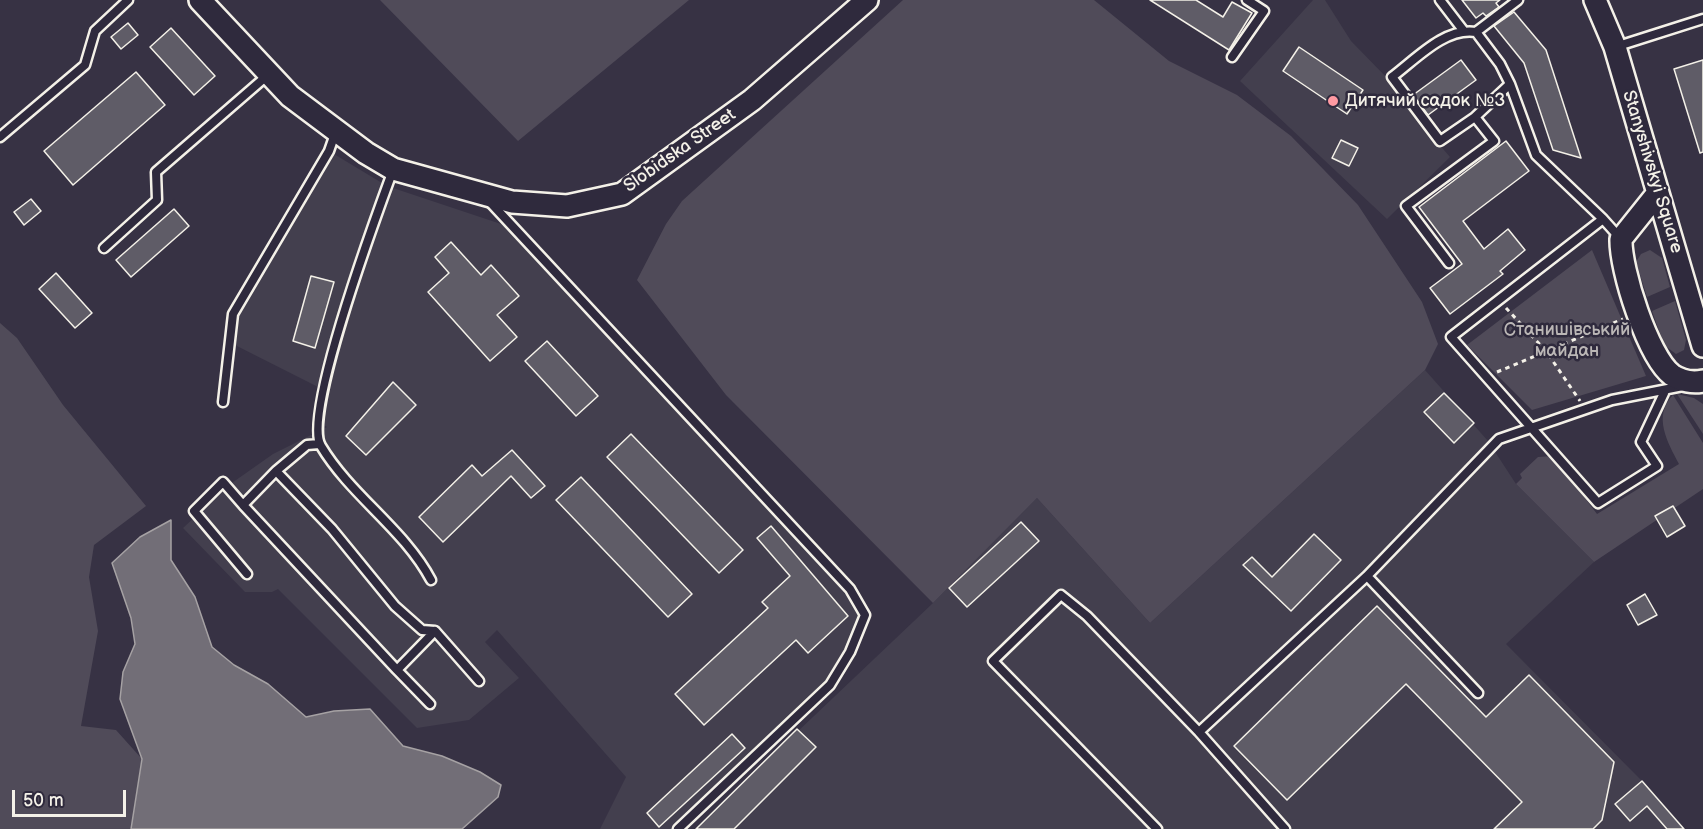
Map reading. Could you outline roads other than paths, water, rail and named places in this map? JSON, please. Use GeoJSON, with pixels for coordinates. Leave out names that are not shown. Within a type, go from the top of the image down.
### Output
{"type":"FeatureCollection","features":[{"type":"Feature","properties":{"kind":"street","name":"Slobidska Street"},"geometry":{"type":"LineString","coordinates":[[200,0],[290,96],[366,153],[393,169],[512,202],[567,206],[622,194],[752,100],[867,0]]}},
{"type":"Feature","properties":{"kind":"street","name":"Stanyshivskyi Square"},"geometry":{"type":"LineString","coordinates":[[1595,0],[1615,47],[1703,346]]}},
{"type":"Feature","properties":{"kind":"street"},"geometry":{"type":"LineString","coordinates":[[1657,194],[1621,239],[1626,280],[1662,365],[1673,375],[1699,381]]}},
{"type":"Feature","properties":{"kind":"lane"},"geometry":{"type":"LineString","coordinates":[[0,137],[85,65],[96,31],[128,0]]}},
{"type":"Feature","properties":{"kind":"lane"},"geometry":{"type":"LineString","coordinates":[[1232,57],[1264,11],[1248,0]]}},
{"type":"Feature","properties":{"kind":"lane"},"geometry":{"type":"LineString","coordinates":[[1440,0],[1463,30]]}},
{"type":"Feature","properties":{"kind":"lane"},"geometry":{"type":"LineString","coordinates":[[1476,32],[1518,0]]}},
{"type":"Feature","properties":{"kind":"lane"},"geometry":{"type":"LineString","coordinates":[[1615,47],[1703,19]]}},
{"type":"Feature","properties":{"kind":"lane"},"geometry":{"type":"LineString","coordinates":[[1510,84],[1475,117],[1440,141],[1392,76],[1448,35],[1463,30],[1476,32],[1500,64],[1510,84],[1536,155],[1621,239]]}},
{"type":"Feature","properties":{"kind":"lane"},"geometry":{"type":"LineString","coordinates":[[104,248],[157,200],[156,172],[269,74]]}},
{"type":"Feature","properties":{"kind":"lane"},"geometry":{"type":"LineString","coordinates":[[1449,263],[1407,206],[1494,141],[1475,117]]}},
{"type":"Feature","properties":{"kind":"lane"},"geometry":{"type":"LineString","coordinates":[[223,402],[233,314],[329,151],[337,130]]}},
{"type":"Feature","properties":{"kind":"lane"},"geometry":{"type":"LineString","coordinates":[[393,169],[362,251],[334,345],[318,422],[319,444],[339,471],[420,558],[431,580]]}},
{"type":"Feature","properties":{"kind":"lane"},"geometry":{"type":"LineString","coordinates":[[482,194],[850,589],[865,615],[850,652],[830,685],[678,829]]}},
{"type":"Feature","properties":{"kind":"lane"},"geometry":{"type":"LineString","coordinates":[[1603,219],[1452,337],[1598,503],[1657,466],[1641,442],[1665,391]]}},
{"type":"Feature","properties":{"kind":"lane"},"geometry":{"type":"LineString","coordinates":[[1199,732],[1367,576],[1499,439],[1612,400],[1665,391],[1699,381]]}},
{"type":"Feature","properties":{"kind":"lane"},"geometry":{"type":"LineString","coordinates":[[243,505],[276,471],[307,445],[319,444]]}},
{"type":"Feature","properties":{"kind":"lane"},"geometry":{"type":"LineString","coordinates":[[276,471],[332,529],[395,606],[422,630],[435,631],[479,681]]}},
{"type":"Feature","properties":{"kind":"lane"},"geometry":{"type":"LineString","coordinates":[[247,574],[194,511],[223,482],[430,704]]}},
{"type":"Feature","properties":{"kind":"lane"},"geometry":{"type":"LineString","coordinates":[[1367,576],[1478,693]]}},
{"type":"Feature","properties":{"kind":"lane"},"geometry":{"type":"LineString","coordinates":[[1157,829],[993,661],[1061,595],[1087,616],[1199,732],[1285,829]]}},
{"type":"Feature","properties":{"kind":"lane"},"geometry":{"type":"LineString","coordinates":[[397,670],[435,631]]}},
{"type":"Feature","properties":{"kind":"place","name":"Дитячий садок №3"},"geometry":{"type":"Point","coordinates":[1333,101]}},
{"type":"Feature","properties":{"kind":"park label","name":"Станишівський майдан"},"geometry":{"type":"Point","coordinates":[1567,340]}}]}
